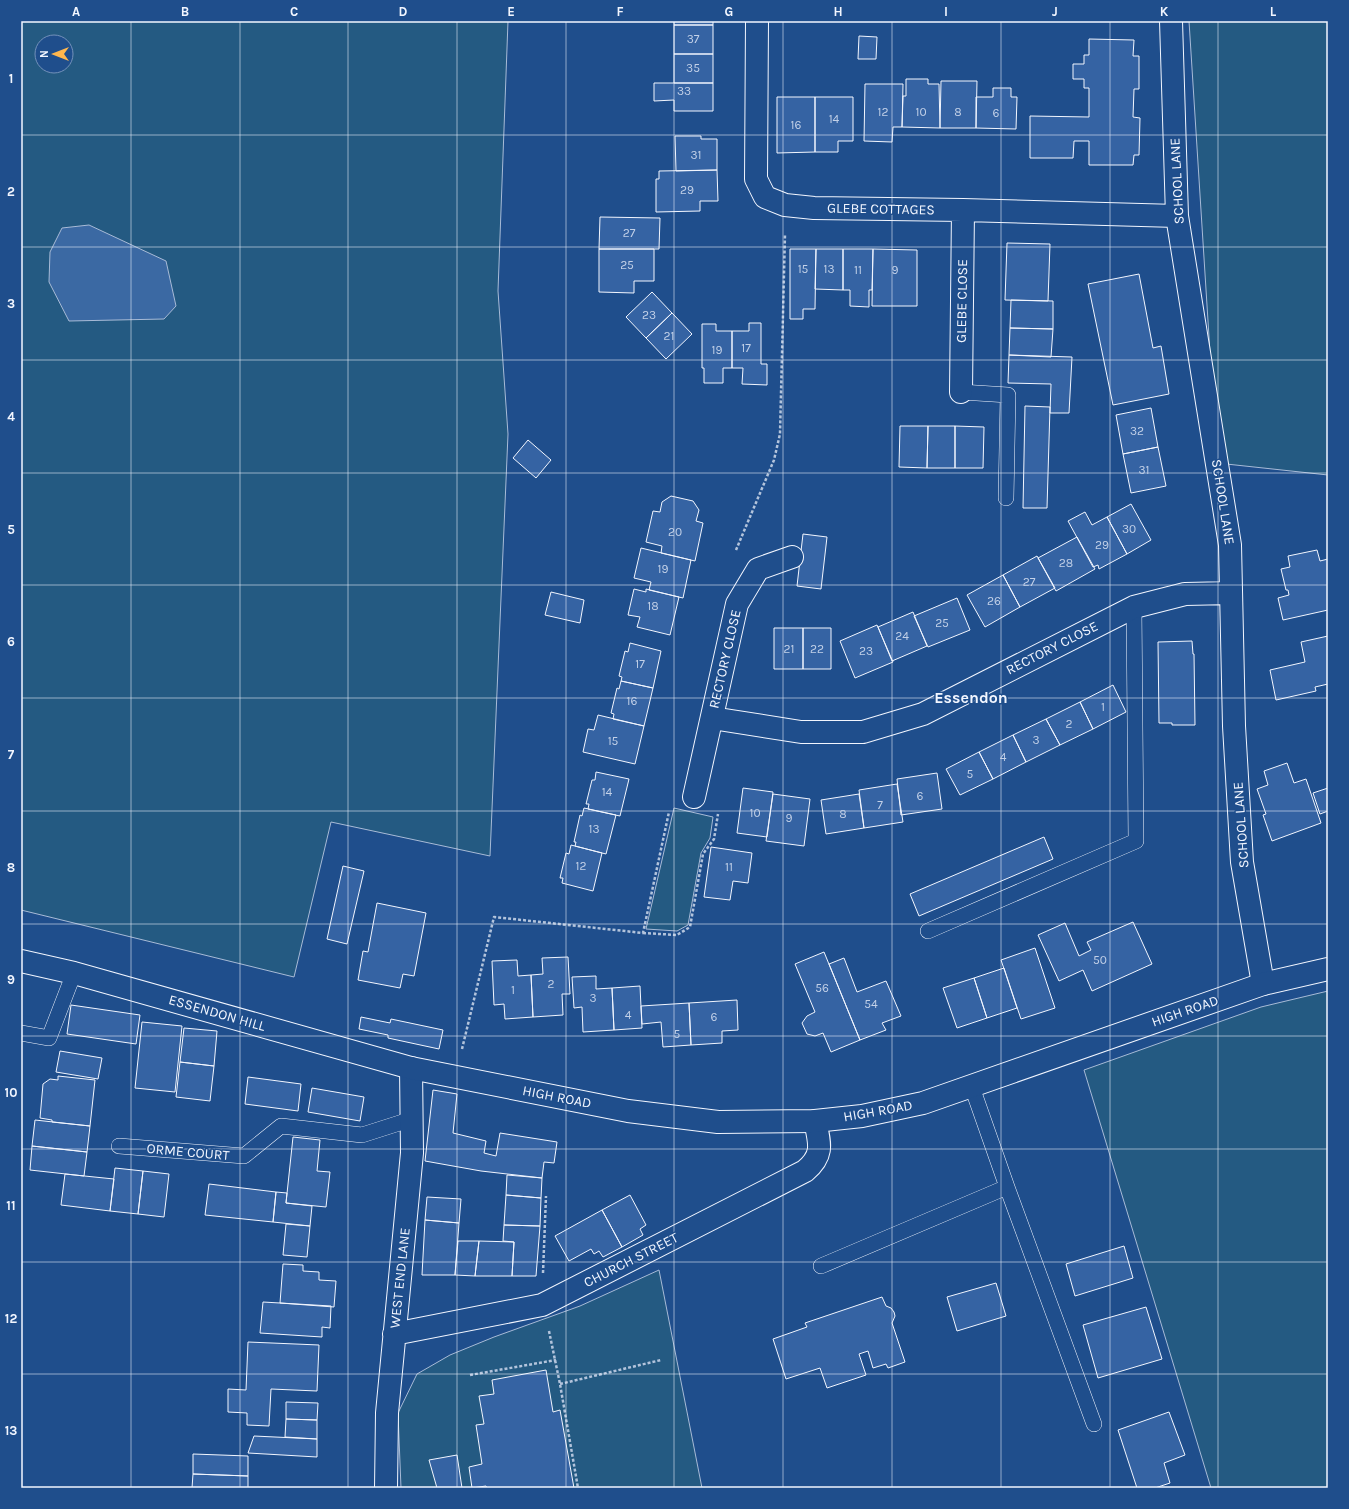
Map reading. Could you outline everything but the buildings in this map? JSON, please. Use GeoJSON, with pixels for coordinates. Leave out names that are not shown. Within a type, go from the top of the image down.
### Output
{"type":"FeatureCollection","features":[{"type":"Feature","properties":{"kind":"street","name":"GLEBE COTTAGES"},"geometry":{"type":"LineString","coordinates":[[757,21],[756,179],[765,197],[785,205],[814,208],[963,210],[1178,216]]}},
{"type":"Feature","properties":{"kind":"street","name":"SCHOOL LANE"},"geometry":{"type":"LineString","coordinates":[[1172,21],[1178,216],[1230,545],[1234,726],[1242,862],[1263,984]]}},
{"type":"Feature","properties":{"kind":"street","name":"GLEBE CLOSE"},"geometry":{"type":"LineString","coordinates":[[961,392],[963,210]]}},
{"type":"Feature","properties":{"kind":"street","name":"RECTORY CLOSE"},"geometry":{"type":"LineString","coordinates":[[694,797],[737,604],[758,569],[792,557]]}},
{"type":"Feature","properties":{"kind":"street","name":"RECTORY CLOSE"},"geometry":{"type":"LineString","coordinates":[[712,718],[801,732],[863,732],[923,714],[1134,606],[1184,594],[1232,593]]}},
{"type":"Feature","properties":{"kind":"street","name":"ESSENDON HILL"},"geometry":{"type":"LineString","coordinates":[[21,961],[74,973],[411,1068]]}},
{"type":"Feature","properties":{"kind":"street","name":"HIGH ROAD"},"geometry":{"type":"LineString","coordinates":[[411,1068],[628,1111],[718,1122],[815,1121],[862,1116],[923,1103],[1263,984],[1328,969]]}},
{"type":"Feature","properties":{"kind":"street","name":"WEST END LANE"},"geometry":{"type":"LineString","coordinates":[[386,1488],[387,1413],[411,1169],[411,1068]]}},
{"type":"Feature","properties":{"kind":"street","name":"CHURCH STREET"},"geometry":{"type":"LineString","coordinates":[[394,1334],[542,1305],[805,1172],[816,1161],[819,1144],[815,1121]]}},
{"type":"Feature","properties":{"kind":"lane"},"geometry":{"type":"LineString","coordinates":[[961,392],[1008,395],[1006,498]]}},
{"type":"Feature","properties":{"kind":"lane"},"geometry":{"type":"LineString","coordinates":[[928,931],[1136,841],[1134,606]]}},
{"type":"Feature","properties":{"kind":"lane"},"geometry":{"type":"LineString","coordinates":[[21,1033],[49,1038],[74,973]]}},
{"type":"Feature","properties":{"kind":"lane"},"geometry":{"type":"LineString","coordinates":[[972,1087],[1094,1424]]}},
{"type":"Feature","properties":{"kind":"lane","name":"ORME COURT"},"geometry":{"type":"LineString","coordinates":[[119,1146],[244,1156],[281,1126],[362,1135],[412,1119]]}},
{"type":"Feature","properties":{"kind":"lane"},"geometry":{"type":"LineString","coordinates":[[821,1266],[1007,1187]]}},
{"type":"Feature","properties":{"kind":"path"},"geometry":{"type":"LineString","coordinates":[[733,556],[774,460],[780,434],[785,205]]}},
{"type":"Feature","properties":{"kind":"path"},"geometry":{"type":"LineString","coordinates":[[456,1077],[494,917],[643,933],[670,809]]}},
{"type":"Feature","properties":{"kind":"path"},"geometry":{"type":"LineString","coordinates":[[546,1196],[542,1305],[556,1360],[578,1488]]}},
{"type":"Feature","properties":{"kind":"path"},"geometry":{"type":"LineString","coordinates":[[470,1375],[556,1360]]}},
{"type":"Feature","properties":{"kind":"path"},"geometry":{"type":"LineString","coordinates":[[560,1384],[661,1360]]}},
{"type":"Feature","properties":{"kind":"shaded area"},"geometry":{"type":"Polygon","coordinates":[[[21,21],[508,21],[498,291],[508,434],[490,856],[331,822],[294,977],[21,910],[21,21]]]}},
{"type":"Feature","properties":{"kind":"shaded area"},"geometry":{"type":"Polygon","coordinates":[[[1189,21],[1328,21],[1328,475],[1217,463],[1189,21]]]}},
{"type":"Feature","properties":{"kind":"shaded area"},"geometry":{"type":"Polygon","coordinates":[[[89,225],[166,261],[176,306],[164,319],[69,321],[49,282],[50,252],[62,228],[89,225]]]}},
{"type":"Feature","properties":{"kind":"shaded area"},"geometry":{"type":"Polygon","coordinates":[[[674,808],[713,817],[710,838],[701,853],[688,925],[677,931],[646,929],[674,808]]]}},
{"type":"Feature","properties":{"kind":"shaded area"},"geometry":{"type":"Polygon","coordinates":[[[1328,991],[1328,1488],[1211,1488],[1084,1070],[1261,1007],[1328,991]]]}},
{"type":"Feature","properties":{"kind":"shaded area"},"geometry":{"type":"Polygon","coordinates":[[[659,1270],[702,1488],[401,1488],[398,1413],[417,1374],[450,1355],[494,1337],[580,1306],[659,1270]]]}},
{"type":"Feature","properties":{"kind":"district","name":"Essendon"},"geometry":{"type":"Point","coordinates":[971,697]}}]}
